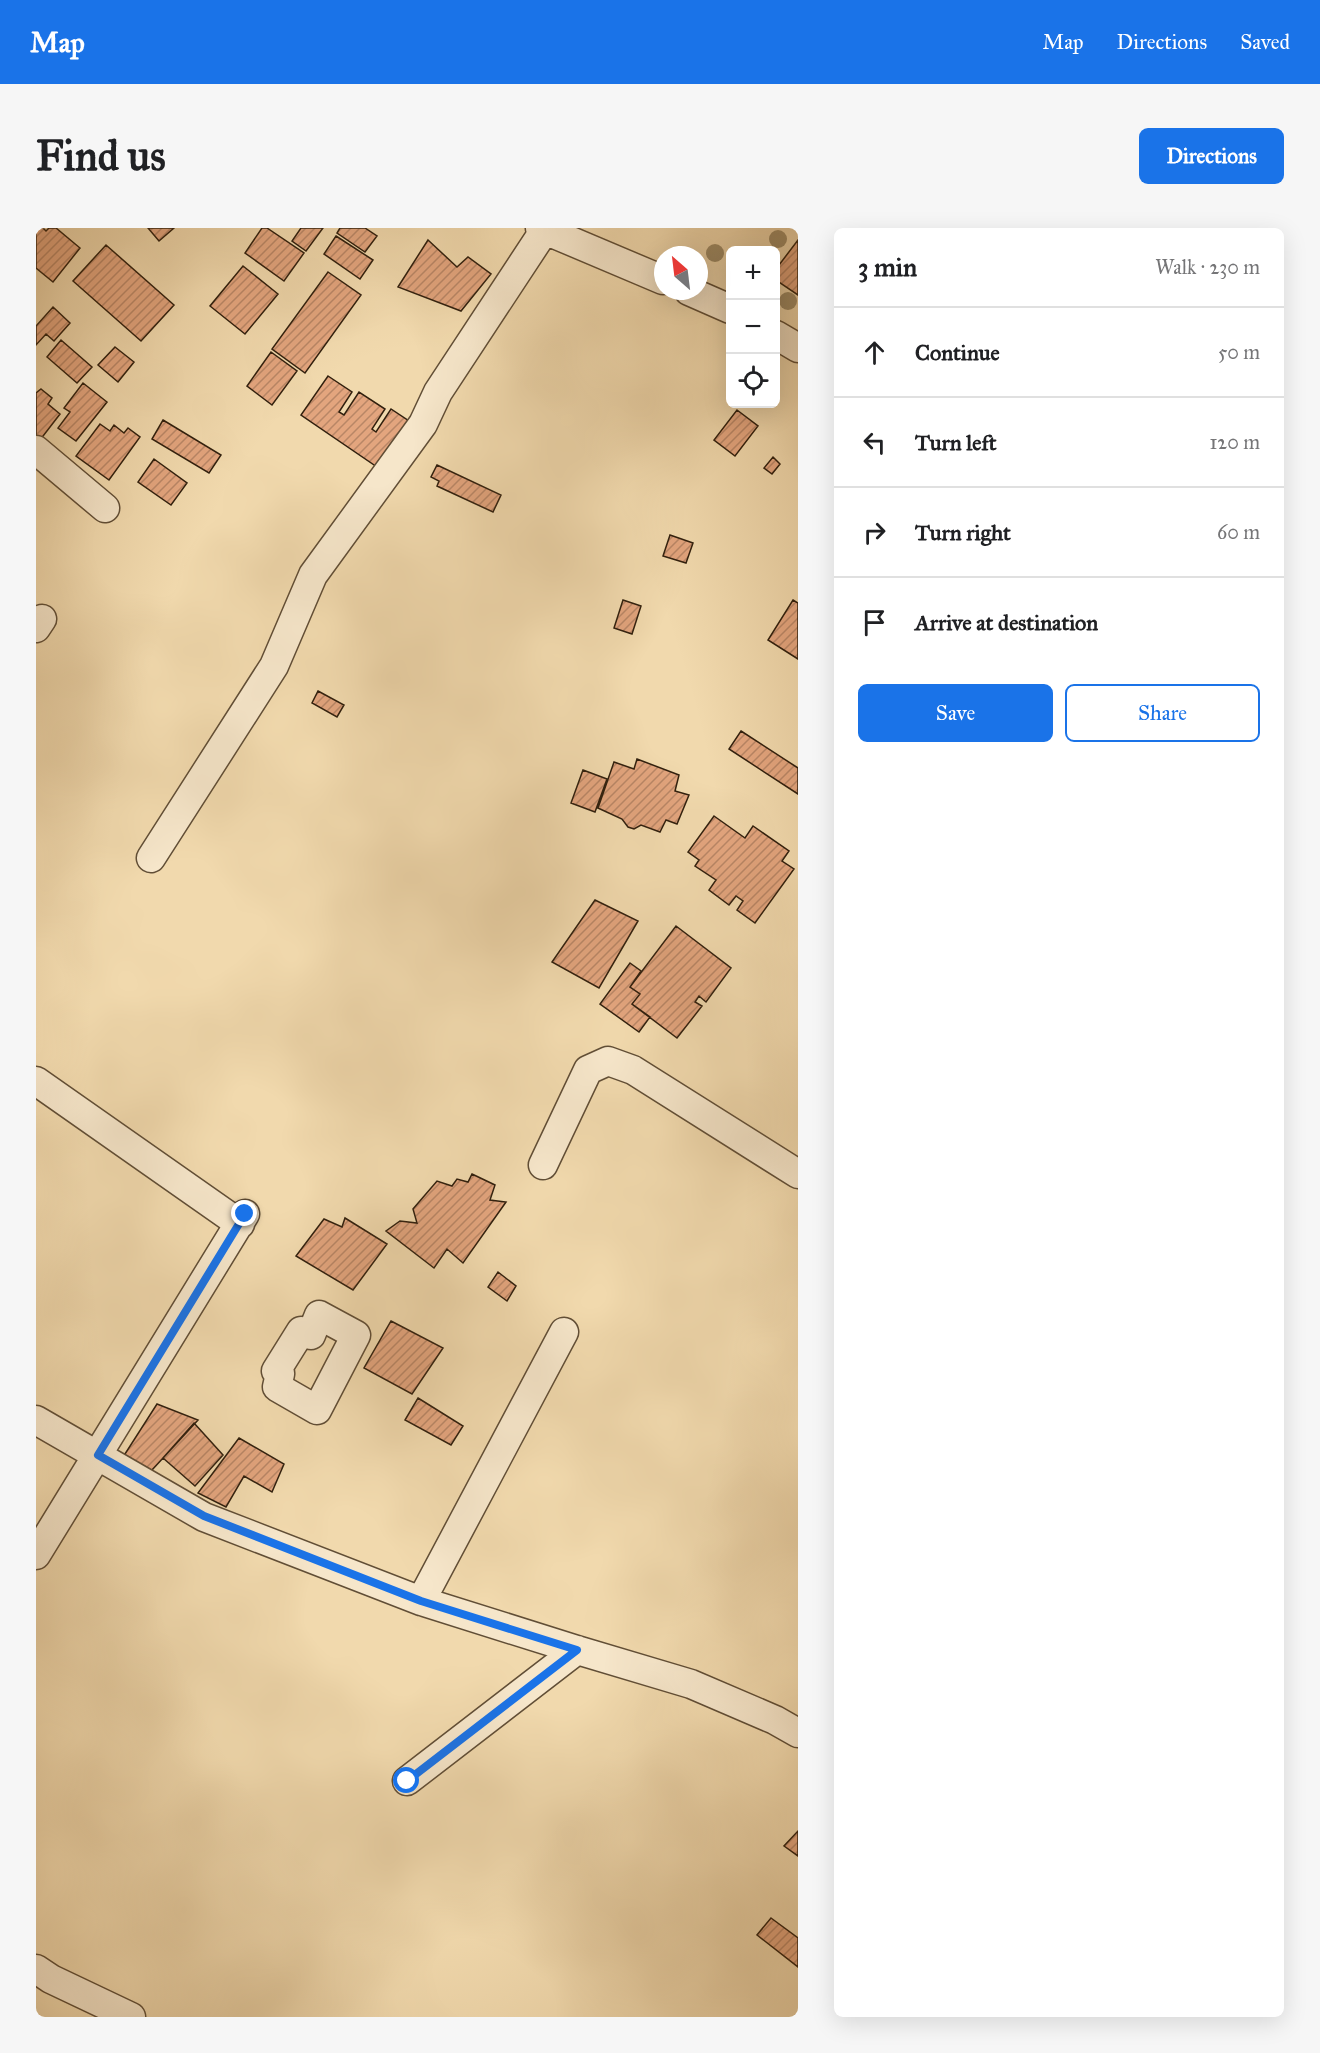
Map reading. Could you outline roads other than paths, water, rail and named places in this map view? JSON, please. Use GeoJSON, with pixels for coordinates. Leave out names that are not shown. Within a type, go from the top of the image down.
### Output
{"type":"FeatureCollection","features":[{"type":"Feature","properties":{"kind":"street"},"geometry":{"type":"LineString","coordinates":[[151,858],[274,666],[313,575],[423,423],[438,392],[542,229],[654,276]]}},
{"type":"Feature","properties":{"kind":"street"},"geometry":{"type":"LineString","coordinates":[[708,299],[726,307]]}},
{"type":"Feature","properties":{"kind":"street"},"geometry":{"type":"LineString","coordinates":[[780,337],[798,348]]}},
{"type":"Feature","properties":{"kind":"street"},"geometry":{"type":"LineString","coordinates":[[36,450],[105,508]]}},
{"type":"Feature","properties":{"kind":"street"},"geometry":{"type":"LineString","coordinates":[[543,1165],[588,1070],[608,1060],[633,1070],[798,1174]]}},
{"type":"Feature","properties":{"kind":"street"},"geometry":{"type":"LineString","coordinates":[[36,1081],[242,1219],[36,1555]]}},
{"type":"Feature","properties":{"kind":"street"},"geometry":{"type":"LineString","coordinates":[[421,1601],[564,1332]]}},
{"type":"Feature","properties":{"kind":"street"},"geometry":{"type":"LineString","coordinates":[[36,1420],[204,1516],[421,1601],[691,1683],[775,1720],[798,1733]]}},
{"type":"Feature","properties":{"kind":"street"},"geometry":{"type":"LineString","coordinates":[[407,1781],[577,1650]]}},
{"type":"Feature","properties":{"kind":"street"},"geometry":{"type":"LineString","coordinates":[[41,1974],[131,2017]]}}]}
